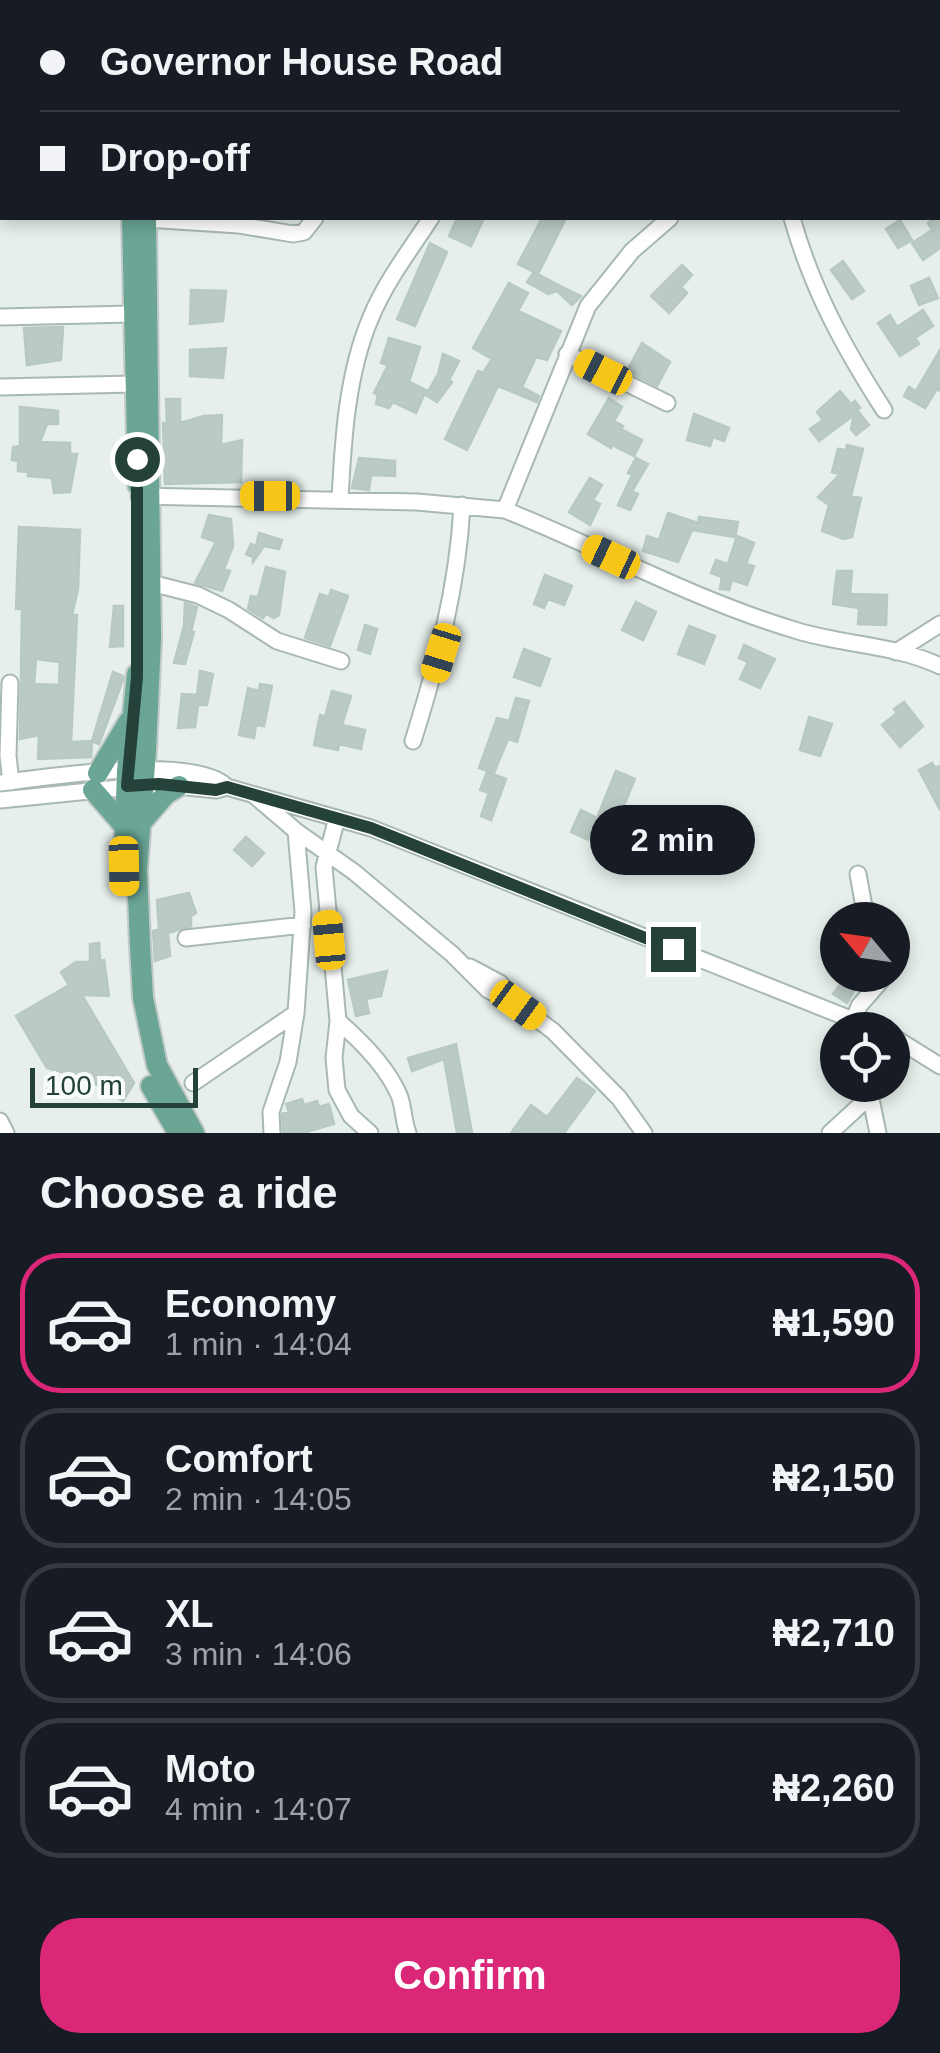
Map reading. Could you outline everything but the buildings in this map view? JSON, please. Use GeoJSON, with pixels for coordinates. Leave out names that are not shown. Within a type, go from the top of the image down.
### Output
{"type":"FeatureCollection","features":[{"type":"Feature","properties":{"kind":"main road"},"geometry":{"type":"LineString","coordinates":[[132,220],[134,384],[151,583],[125,920],[137,1044],[148,1079],[178,1133]]}},
{"type":"Feature","properties":{"kind":"main road"},"geometry":{"type":"LineString","coordinates":[[135,778],[132,715],[145,496],[146,220]]}},
{"type":"Feature","properties":{"kind":"main road"},"geometry":{"type":"LineString","coordinates":[[132,715],[96,781],[132,826],[146,1016],[163,1082],[194,1133]]}},
{"type":"Feature","properties":{"kind":"main road"},"geometry":{"type":"LineString","coordinates":[[132,826],[179,786]]}},
{"type":"Feature","properties":{"kind":"street"},"geometry":{"type":"LineString","coordinates":[[172,220],[294,234],[304,232],[313,220]]}},
{"type":"Feature","properties":{"kind":"street"},"geometry":{"type":"LineString","coordinates":[[340,500],[343,433],[369,321],[386,286],[430,220]]}},
{"type":"Feature","properties":{"kind":"street"},"geometry":{"type":"LineString","coordinates":[[505,510],[588,306],[611,274],[668,220]]}},
{"type":"Feature","properties":{"kind":"street"},"geometry":{"type":"LineString","coordinates":[[793,220],[800,247],[843,347],[884,410]]}},
{"type":"Feature","properties":{"kind":"street"},"geometry":{"type":"LineString","coordinates":[[1,317],[132,314]]}},
{"type":"Feature","properties":{"kind":"street"},"geometry":{"type":"LineString","coordinates":[[567,354],[667,403]]}},
{"type":"Feature","properties":{"kind":"street"},"geometry":{"type":"LineString","coordinates":[[0,387],[134,384]]}},
{"type":"Feature","properties":{"kind":"street"},"geometry":{"type":"LineString","coordinates":[[145,496],[340,500],[505,510],[681,588],[797,631],[934,663],[933,628]]}},
{"type":"Feature","properties":{"kind":"street"},"geometry":{"type":"LineString","coordinates":[[414,741],[441,653],[457,564],[462,505]]}},
{"type":"Feature","properties":{"kind":"street"},"geometry":{"type":"LineString","coordinates":[[151,583],[198,595],[276,641],[341,660]]}},
{"type":"Feature","properties":{"kind":"street"},"geometry":{"type":"LineString","coordinates":[[896,652],[933,628]]}},
{"type":"Feature","properties":{"kind":"street"},"geometry":{"type":"LineString","coordinates":[[10,684],[6,782],[96,781],[190,772],[219,780],[227,787],[371,828],[832,1012]]}},
{"type":"Feature","properties":{"kind":"street"},"geometry":{"type":"LineString","coordinates":[[135,778],[216,790],[227,787]]}},
{"type":"Feature","properties":{"kind":"street"},"geometry":{"type":"LineString","coordinates":[[0,800],[96,781]]}},
{"type":"Feature","properties":{"kind":"street"},"geometry":{"type":"LineString","coordinates":[[252,794],[466,967],[488,990],[518,1005],[553,1031],[587,1062],[644,1133]]}},
{"type":"Feature","properties":{"kind":"street"},"geometry":{"type":"LineString","coordinates":[[338,818],[326,851],[326,909],[338,1021],[334,1058],[338,1090],[350,1116],[370,1133]]}},
{"type":"Feature","properties":{"kind":"street"},"geometry":{"type":"LineString","coordinates":[[272,1133],[270,1112],[288,1062],[296,1012],[302,925],[296,831]]}},
{"type":"Feature","properties":{"kind":"street"},"geometry":{"type":"LineString","coordinates":[[858,874],[863,902]]}},
{"type":"Feature","properties":{"kind":"street"},"geometry":{"type":"LineString","coordinates":[[186,938],[302,925]]}},
{"type":"Feature","properties":{"kind":"street"},"geometry":{"type":"LineString","coordinates":[[861,1012],[859,1006],[871,992]]}},
{"type":"Feature","properties":{"kind":"street"},"geometry":{"type":"LineString","coordinates":[[193,1084],[296,1012]]}},
{"type":"Feature","properties":{"kind":"street"},"geometry":{"type":"LineString","coordinates":[[338,1021],[354,1034],[399,1094],[402,1130]]}},
{"type":"Feature","properties":{"kind":"street"},"geometry":{"type":"LineString","coordinates":[[910,1046],[938,1062]]}},
{"type":"Feature","properties":{"kind":"street"},"geometry":{"type":"LineString","coordinates":[[830,1133],[859,1102]]}},
{"type":"Feature","properties":{"kind":"street"},"geometry":{"type":"LineString","coordinates":[[871,1102],[878,1133]]}},
{"type":"Feature","properties":{"kind":"street"},"geometry":{"type":"LineString","coordinates":[[0,1121],[6,1133]]}},
{"type":"Feature","properties":{"kind":"route"},"geometry":{"type":"LineString","coordinates":[[137,459],[137,677],[127,786],[159,784],[216,790],[227,787],[371,828],[673,949]]}}]}
